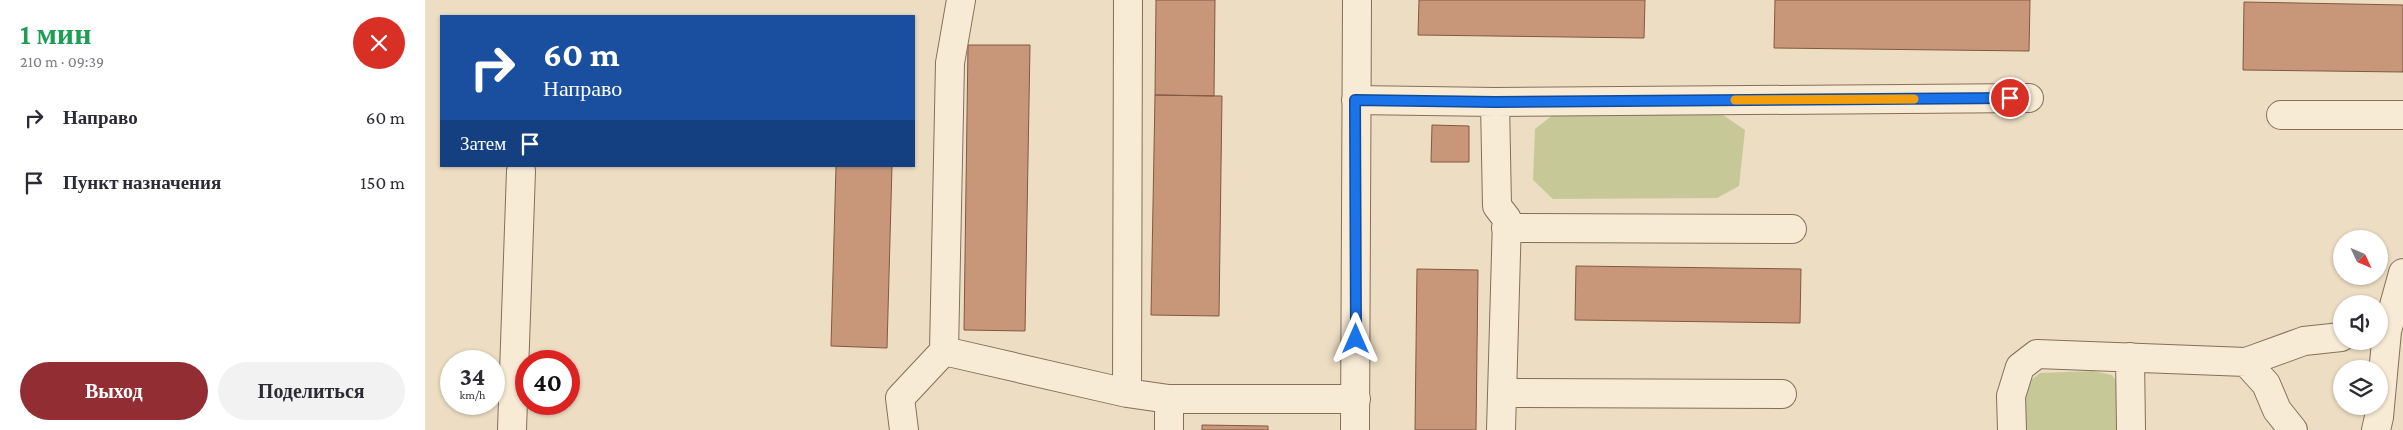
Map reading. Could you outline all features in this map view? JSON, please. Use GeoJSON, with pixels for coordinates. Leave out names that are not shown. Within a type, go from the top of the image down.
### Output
{"type":"FeatureCollection","features":[{"type":"Feature","properties":{"kind":"street"},"geometry":{"type":"LineString","coordinates":[[904,430],[900,398],[944,351],[950,63],[961,0]]}},
{"type":"Feature","properties":{"kind":"street"},"geometry":{"type":"LineString","coordinates":[[1127,393],[1128,0]]}},
{"type":"Feature","properties":{"kind":"street"},"geometry":{"type":"LineString","coordinates":[[1355,430],[1355,100],[1357,0]]}},
{"type":"Feature","properties":{"kind":"street"},"geometry":{"type":"LineString","coordinates":[[1355,100],[1495,102],[2029,98]]}},
{"type":"Feature","properties":{"kind":"street"},"geometry":{"type":"LineString","coordinates":[[1495,102],[1497,206],[1507,219],[1501,430]]}},
{"type":"Feature","properties":{"kind":"street"},"geometry":{"type":"LineString","coordinates":[[2281,115],[2403,116]]}},
{"type":"Feature","properties":{"kind":"street"},"geometry":{"type":"LineString","coordinates":[[512,430],[521,171]]}},
{"type":"Feature","properties":{"kind":"street"},"geometry":{"type":"LineString","coordinates":[[1506,228],[1792,229]]}},
{"type":"Feature","properties":{"kind":"street"},"geometry":{"type":"LineString","coordinates":[[2388,316],[2403,273]]}},
{"type":"Feature","properties":{"kind":"street"},"geometry":{"type":"LineString","coordinates":[[2012,430],[2011,396],[2020,367],[2037,354],[2130,356],[2245,362],[2305,341],[2333,338]]}},
{"type":"Feature","properties":{"kind":"street"},"geometry":{"type":"LineString","coordinates":[[2376,430],[2379,418],[2382,350]]}},
{"type":"Feature","properties":{"kind":"street"},"geometry":{"type":"LineString","coordinates":[[944,351],[1127,393],[1169,399],[1356,399]]}},
{"type":"Feature","properties":{"kind":"street"},"geometry":{"type":"LineString","coordinates":[[2130,356],[2131,430]]}},
{"type":"Feature","properties":{"kind":"street"},"geometry":{"type":"LineString","coordinates":[[2245,362],[2266,384],[2277,410],[2293,430]]}},
{"type":"Feature","properties":{"kind":"street"},"geometry":{"type":"LineString","coordinates":[[1502,393],[1782,394]]}},
{"type":"Feature","properties":{"kind":"street"},"geometry":{"type":"LineString","coordinates":[[1169,399],[1169,430]]}},
{"type":"Feature","properties":{"kind":"green space"},"geometry":{"type":"Polygon","coordinates":[[[1554,114],[1723,115],[1745,130],[1739,186],[1717,198],[1553,199],[1533,180],[1535,129],[1554,114]]]}},
{"type":"Feature","properties":{"kind":"green space"},"geometry":{"type":"Polygon","coordinates":[[[2093,371],[2112,375],[2121,387],[2123,430],[2022,430],[2020,415],[2027,383],[2040,373],[2093,371]]]}},
{"type":"Feature","properties":{"kind":"building"},"geometry":{"type":"Polygon","coordinates":[[[1156,0],[1215,0],[1214,96],[1155,95],[1156,0]]]}},
{"type":"Feature","properties":{"kind":"building"},"geometry":{"type":"Polygon","coordinates":[[[1419,0],[1645,0],[1644,38],[1418,35],[1419,0]]]}},
{"type":"Feature","properties":{"kind":"building"},"geometry":{"type":"Polygon","coordinates":[[[1775,0],[2030,0],[2029,51],[1774,48],[1775,0]]]}},
{"type":"Feature","properties":{"kind":"building"},"geometry":{"type":"Polygon","coordinates":[[[2244,2],[2403,5],[2403,72],[2243,70],[2244,2]]]}},
{"type":"Feature","properties":{"kind":"building"},"geometry":{"type":"Polygon","coordinates":[[[968,45],[1030,45],[1025,331],[964,330],[968,45]]]}},
{"type":"Feature","properties":{"kind":"building"},"geometry":{"type":"Polygon","coordinates":[[[1155,95],[1222,96],[1219,316],[1151,315],[1155,95]]]}},
{"type":"Feature","properties":{"kind":"building"},"geometry":{"type":"Polygon","coordinates":[[[1432,125],[1469,126],[1469,162],[1431,162],[1432,125]]]}},
{"type":"Feature","properties":{"kind":"building"},"geometry":{"type":"Polygon","coordinates":[[[836,167],[892,167],[887,348],[831,346],[836,167]]]}},
{"type":"Feature","properties":{"kind":"building"},"geometry":{"type":"Polygon","coordinates":[[[1576,266],[1801,269],[1800,323],[1575,320],[1576,266]]]}},
{"type":"Feature","properties":{"kind":"building"},"geometry":{"type":"Polygon","coordinates":[[[1417,269],[1478,270],[1476,430],[1415,430],[1417,269]]]}},
{"type":"Feature","properties":{"kind":"building"},"geometry":{"type":"Polygon","coordinates":[[[1202,425],[1268,426],[1268,430],[1202,430],[1202,425]]]}},
{"type":"Feature","properties":{"kind":"slow traffic"},"geometry":{"type":"LineString","coordinates":[[1735,100],[1914,99]]}},
{"type":"Feature","properties":{"kind":"route"},"geometry":{"type":"LineString","coordinates":[[1356,339],[1355,100],[1495,102],[2010,98]]}}]}
